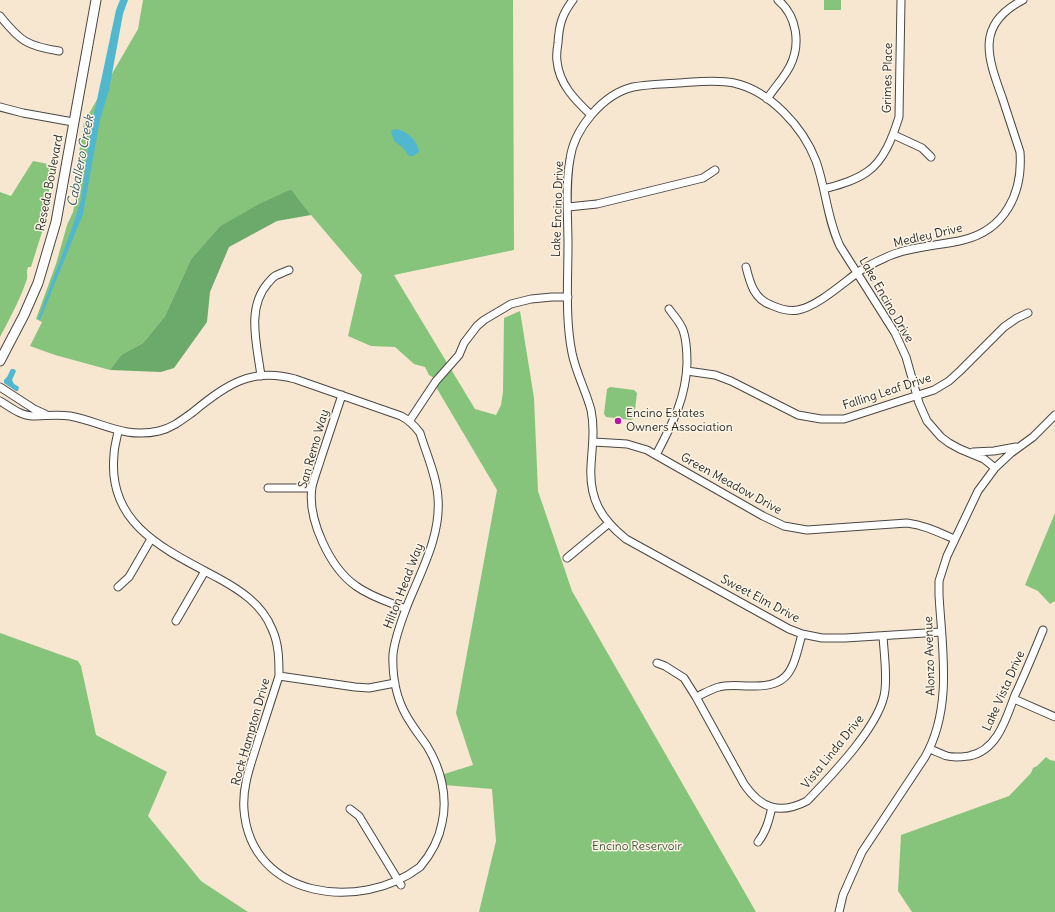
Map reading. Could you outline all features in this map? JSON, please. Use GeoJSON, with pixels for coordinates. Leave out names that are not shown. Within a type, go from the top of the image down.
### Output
{"type":"FeatureCollection","features":[{"type":"Feature","properties":{"kind":"main road","name":"Reseda Boulevard"},"geometry":{"type":"LineString","coordinates":[[0,361],[24,315],[38,283],[48,251],[57,216],[96,0]]}},
{"type":"Feature","properties":{"kind":"street"},"geometry":{"type":"LineString","coordinates":[[573,0],[558,27],[556,60],[558,71],[564,83],[575,100],[591,115]]}},
{"type":"Feature","properties":{"kind":"street"},"geometry":{"type":"LineString","coordinates":[[767,99],[790,66],[796,43],[795,29],[792,19],[783,4],[778,0]]}},
{"type":"Feature","properties":{"kind":"street","name":"Grimes Place"},"geometry":{"type":"LineString","coordinates":[[824,189],[846,182],[868,172],[882,155],[894,135],[899,117],[901,0]]}},
{"type":"Feature","properties":{"kind":"street","name":"Medley Drive"},"geometry":{"type":"LineString","coordinates":[[746,267],[752,289],[761,300],[768,304],[787,310],[797,310],[808,307],[858,273],[891,255],[919,248],[964,240],[988,229],[1004,215],[1015,194],[1019,179],[1021,167],[1020,152],[990,64],[988,45],[994,24],[1006,11],[1023,0]]}},
{"type":"Feature","properties":{"kind":"street"},"geometry":{"type":"LineString","coordinates":[[0,16],[18,37],[25,42],[40,48],[59,51]]}},
{"type":"Feature","properties":{"kind":"street","name":"Lake Encino Drive"},"geometry":{"type":"LineString","coordinates":[[608,524],[599,509],[592,486],[591,466],[594,442],[590,408],[577,371],[569,340],[568,206],[570,158],[575,142],[591,115],[609,98],[633,88],[677,83],[719,81],[734,83],[748,88],[767,99],[788,117],[804,136],[816,161],[824,189],[829,218],[840,246],[895,333],[906,357],[917,396],[927,421],[934,430],[949,443],[984,459],[995,468]]}},
{"type":"Feature","properties":{"kind":"street"},"geometry":{"type":"LineString","coordinates":[[0,107],[23,113],[73,122]]}},
{"type":"Feature","properties":{"kind":"street"},"geometry":{"type":"LineString","coordinates":[[894,135],[922,148],[931,157]]}},
{"type":"Feature","properties":{"kind":"street"},"geometry":{"type":"LineString","coordinates":[[568,206],[597,204],[702,178],[715,170]]}},
{"type":"Feature","properties":{"kind":"street"},"geometry":{"type":"LineString","coordinates":[[261,376],[255,326],[255,313],[258,298],[264,287],[273,277],[289,270]]}},
{"type":"Feature","properties":{"kind":"street"},"geometry":{"type":"LineString","coordinates":[[0,401],[17,412],[32,416],[45,414],[68,416],[90,421],[118,431],[146,433],[171,427],[226,387],[247,378],[261,376],[284,376],[410,420],[436,381],[459,355],[464,343],[477,326],[492,314],[511,304],[531,299],[568,297]]}},
{"type":"Feature","properties":{"kind":"street"},"geometry":{"type":"LineString","coordinates":[[656,455],[680,407],[687,371],[687,345],[680,324],[669,309]]}},
{"type":"Feature","properties":{"kind":"street","name":"Falling Leaf Drive"},"geometry":{"type":"LineString","coordinates":[[687,371],[715,375],[731,381],[798,414],[821,419],[844,419],[934,390],[949,381],[1004,327],[1017,318],[1028,313]]}},
{"type":"Feature","properties":{"kind":"street"},"geometry":{"type":"LineString","coordinates":[[0,387],[34,409],[45,414]]}},
{"type":"Feature","properties":{"kind":"street","name":"San Remo Way"},"geometry":{"type":"LineString","coordinates":[[342,395],[312,488],[313,517],[324,544],[339,569],[348,580],[366,592],[406,609]]}},
{"type":"Feature","properties":{"kind":"street","name":"Alonzo Avenue"},"geometry":{"type":"LineString","coordinates":[[839,912],[843,895],[862,852],[930,749],[938,724],[943,702],[944,677],[939,581],[954,539],[978,491],[995,468],[1018,447],[1033,437],[1055,415]]}},
{"type":"Feature","properties":{"kind":"street","name":"Hilton Head Way"},"geometry":{"type":"LineString","coordinates":[[401,884],[413,875],[433,850],[442,824],[445,807],[442,785],[434,759],[427,745],[404,713],[395,684],[393,657],[394,645],[401,622],[433,540],[437,524],[438,509],[438,495],[435,481],[420,433],[410,420]]}},
{"type":"Feature","properties":{"kind":"street","name":"Rock Hampton Drive"},"geometry":{"type":"LineString","coordinates":[[118,431],[113,469],[120,502],[126,513],[151,539],[235,587],[246,595],[264,614],[272,627],[279,658],[279,676],[246,780],[244,790],[244,813],[250,837],[261,858],[281,880],[300,892]]}},
{"type":"Feature","properties":{"kind":"street","name":"Green Meadow Drive"},"geometry":{"type":"LineString","coordinates":[[594,442],[627,444],[647,450],[763,516],[784,526],[807,530],[907,523],[927,527],[954,539]]}},
{"type":"Feature","properties":{"kind":"street","name":"Lake Encino Drive"},"geometry":{"type":"LineString","coordinates":[[967,452],[987,452],[1018,447]]}},
{"type":"Feature","properties":{"kind":"street"},"geometry":{"type":"LineString","coordinates":[[268,488],[312,488]]}},
{"type":"Feature","properties":{"kind":"street"},"geometry":{"type":"LineString","coordinates":[[567,558],[608,524]]}},
{"type":"Feature","properties":{"kind":"street","name":"Sweet Elm Drive"},"geometry":{"type":"LineString","coordinates":[[608,524],[626,539],[789,629],[802,634],[822,638],[941,632]]}},
{"type":"Feature","properties":{"kind":"street"},"geometry":{"type":"LineString","coordinates":[[118,587],[129,577],[151,539]]}},
{"type":"Feature","properties":{"kind":"street"},"geometry":{"type":"LineString","coordinates":[[176,621],[205,571]]}},
{"type":"Feature","properties":{"kind":"street","name":"Lake Vista Drive"},"geometry":{"type":"LineString","coordinates":[[930,749],[948,756],[956,757],[972,755],[980,752],[992,744],[998,735],[1043,630]]}},
{"type":"Feature","properties":{"kind":"street"},"geometry":{"type":"LineString","coordinates":[[696,697],[719,687],[760,687],[776,684],[785,678],[790,670],[802,634]]}},
{"type":"Feature","properties":{"kind":"street","name":"Vista Linda Drive"},"geometry":{"type":"LineString","coordinates":[[772,808],[786,809],[807,801],[867,732],[881,706],[885,691],[883,636]]}},
{"type":"Feature","properties":{"kind":"street"},"geometry":{"type":"LineString","coordinates":[[657,663],[665,666],[684,678],[752,796],[760,803],[772,808],[768,825],[763,836],[758,842]]}},
{"type":"Feature","properties":{"kind":"street"},"geometry":{"type":"LineString","coordinates":[[279,676],[369,688],[395,684]]}},
{"type":"Feature","properties":{"kind":"street"},"geometry":{"type":"LineString","coordinates":[[1014,699],[1055,717]]}},
{"type":"Feature","properties":{"kind":"street"},"geometry":{"type":"LineString","coordinates":[[350,809],[359,816],[401,884],[391,890]]}},
{"type":"Feature","properties":{"kind":"green space","name":"Encino Reservoir"},"geometry":{"type":"Polygon","coordinates":[[[143,0],[513,0],[514,250],[394,275],[475,409],[496,415],[501,405],[503,392],[504,318],[520,311],[534,398],[538,491],[572,591],[756,912],[479,912],[496,841],[492,789],[444,785],[441,775],[473,765],[456,713],[497,490],[436,387],[434,378],[429,375],[425,367],[414,364],[395,347],[371,346],[348,336],[362,275],[291,189],[220,226],[191,259],[165,316],[143,343],[121,355],[110,370],[55,355],[30,346],[42,322],[36,319],[56,264],[67,225],[73,212],[78,186],[77,166],[84,122],[138,29],[143,0]]]}},
{"type":"Feature","properties":{"kind":"green space"},"geometry":{"type":"Polygon","coordinates":[[[824,0],[841,0],[841,10],[824,10],[824,0]]]}},
{"type":"Feature","properties":{"kind":"green space"},"geometry":{"type":"Polygon","coordinates":[[[33,161],[53,165],[43,229],[31,267],[28,267],[27,270],[27,279],[24,287],[15,309],[0,337],[0,192],[11,196],[33,161]]]}},
{"type":"Feature","properties":{"kind":"green space"},"geometry":{"type":"Polygon","coordinates":[[[291,189],[311,215],[277,221],[229,247],[210,292],[207,322],[174,368],[161,372],[110,370],[121,355],[143,343],[165,316],[191,259],[220,226],[259,204],[291,189]]]}},
{"type":"Feature","properties":{"kind":"green space"},"geometry":{"type":"Polygon","coordinates":[[[610,387],[634,390],[637,393],[634,418],[631,420],[606,417],[604,414],[607,389],[610,387]]]}},
{"type":"Feature","properties":{"kind":"green space"},"geometry":{"type":"Polygon","coordinates":[[[1055,513],[1055,601],[1050,604],[1038,591],[1025,585],[1055,513]]]}},
{"type":"Feature","properties":{"kind":"green space"},"geometry":{"type":"Polygon","coordinates":[[[0,633],[78,661],[81,666],[96,735],[167,772],[148,816],[201,881],[248,912],[0,912],[0,633]]]}},
{"type":"Feature","properties":{"kind":"green space"},"geometry":{"type":"Polygon","coordinates":[[[1046,757],[1055,761],[1055,912],[912,912],[898,891],[901,835],[1009,796],[1031,773],[1033,768],[1046,757]]]}},
{"type":"Feature","properties":{"kind":"water"},"geometry":{"type":"Polygon","coordinates":[[[120,0],[128,0],[123,14],[109,90],[100,120],[83,214],[40,320],[38,319],[81,200],[91,128],[116,10],[120,0]]]}},
{"type":"Feature","properties":{"kind":"water"},"geometry":{"type":"Polygon","coordinates":[[[394,129],[403,131],[411,136],[417,144],[419,152],[413,156],[409,156],[403,148],[394,141],[391,132],[394,129]]]}},
{"type":"Feature","properties":{"kind":"water"},"geometry":{"type":"Polygon","coordinates":[[[11,369],[16,371],[12,380],[14,384],[19,387],[18,391],[4,383],[4,380],[11,369]]]}},
{"type":"Feature","properties":{"kind":"place","name":"Encino Estates Owners Association"},"geometry":{"type":"Point","coordinates":[618,421]}},
{"type":"Feature","properties":{"kind":"water label","name":"Caballero Creek"},"geometry":{"type":"Point","coordinates":[81,161]}}]}
